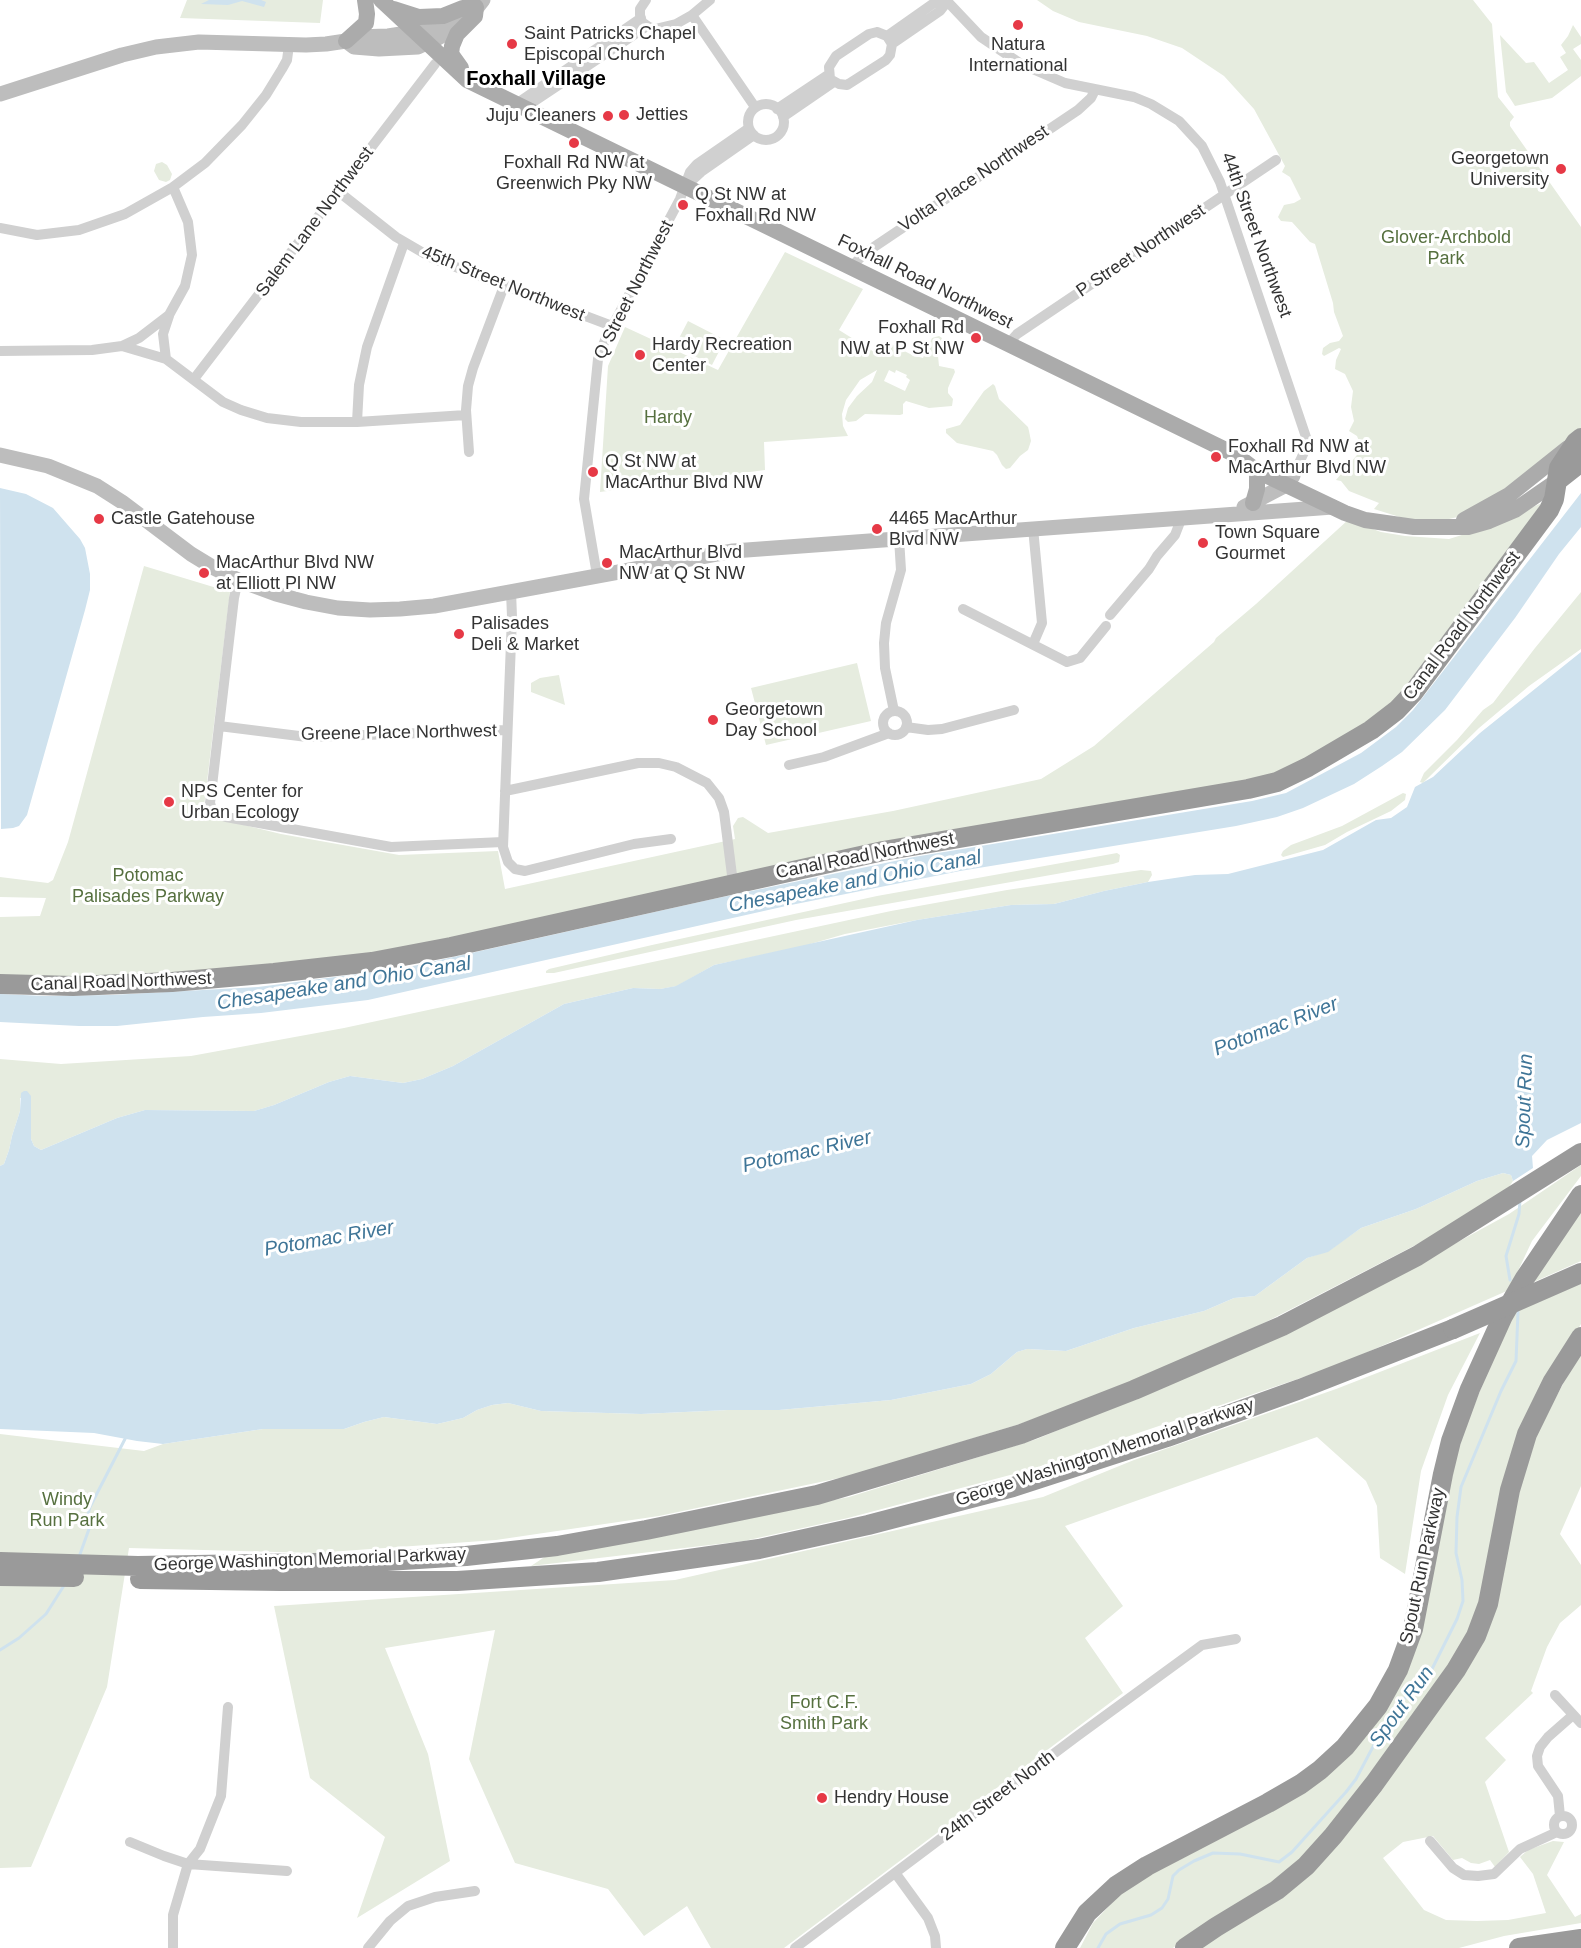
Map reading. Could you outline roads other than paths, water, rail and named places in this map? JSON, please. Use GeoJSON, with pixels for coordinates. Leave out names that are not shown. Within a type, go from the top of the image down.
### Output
{"type":"FeatureCollection","features":[{"type":"Feature","properties":{"kind":"highway","name":"Canal Road Northwest"},"geometry":{"type":"LineString","coordinates":[[0,984],[73,986],[172,982],[361,964],[440,950],[734,883],[937,841],[1255,788],[1293,775],[1378,726],[1413,693],[1549,510],[1554,499],[1562,463],[1578,440]]}},
{"type":"Feature","properties":{"kind":"highway"},"geometry":{"type":"LineString","coordinates":[[1557,481],[1581,462]]}},
{"type":"Feature","properties":{"kind":"highway","name":"George Washington Memorial Parkway"},"geometry":{"type":"LineString","coordinates":[[0,1576],[371,1562],[466,1556],[558,1546],[817,1495],[1021,1434],[1134,1390],[1282,1326],[1417,1256],[1581,1154]]}},
{"type":"Feature","properties":{"kind":"highway","name":"Spout Run Parkway"},"geometry":{"type":"LineString","coordinates":[[1065,1948],[1093,1906],[1116,1886],[1158,1859],[1301,1784],[1338,1755],[1371,1716],[1395,1676],[1413,1629],[1445,1466],[1457,1424],[1476,1373],[1503,1316],[1525,1278],[1581,1195]]}},
{"type":"Feature","properties":{"kind":"highway","name":"George Washington Memorial Parkway"},"geometry":{"type":"LineString","coordinates":[[0,1562],[280,1581],[457,1581],[597,1572],[759,1549],[868,1525],[1013,1487],[1167,1437],[1300,1389],[1453,1329],[1581,1273]]}},
{"type":"Feature","properties":{"kind":"highway"},"geometry":{"type":"LineString","coordinates":[[1185,1948],[1277,1890],[1306,1866],[1333,1836],[1380,1776],[1456,1670],[1476,1636],[1488,1604],[1510,1490],[1527,1434],[1553,1381],[1581,1337]]}},
{"type":"Feature","properties":{"kind":"highway"},"geometry":{"type":"LineString","coordinates":[[1519,1948],[1581,1939]]}},
{"type":"Feature","properties":{"kind":"main road","name":"Foxhall Road Northwest"},"geometry":{"type":"LineString","coordinates":[[367,0],[467,80],[1236,455],[1262,462],[1333,507],[1365,520],[1422,528],[1473,526],[1523,506],[1557,481]]}},
{"type":"Feature","properties":{"kind":"main road"},"geometry":{"type":"LineString","coordinates":[[346,41],[366,23],[367,0]]}},
{"type":"Feature","properties":{"kind":"main road","name":"Foxhall Road Northwest"},"geometry":{"type":"LineString","coordinates":[[385,3],[435,64],[452,77],[467,80]]}},
{"type":"Feature","properties":{"kind":"main road"},"geometry":{"type":"LineString","coordinates":[[385,3],[419,17],[443,16],[479,4]]}},
{"type":"Feature","properties":{"kind":"main road"},"geometry":{"type":"LineString","coordinates":[[0,94],[122,55],[156,47],[199,42],[289,45],[346,41],[355,37],[416,39],[429,28],[479,4]]}},
{"type":"Feature","properties":{"kind":"main road"},"geometry":{"type":"LineString","coordinates":[[467,80],[452,54],[452,46],[457,34],[475,16],[479,4]]}},
{"type":"Feature","properties":{"kind":"main road","name":"Foxhall Road Northwest"},"geometry":{"type":"LineString","coordinates":[[1447,528],[1480,513],[1509,495],[1578,440]]}},
{"type":"Feature","properties":{"kind":"main road"},"geometry":{"type":"LineString","coordinates":[[0,454],[56,469],[97,486],[122,502],[190,554],[238,580],[306,602],[370,610],[424,607],[734,551],[1333,507]]}},
{"type":"Feature","properties":{"kind":"main road","name":"Foxhall Road Northwest"},"geometry":{"type":"LineString","coordinates":[[1236,455],[1257,471],[1290,481],[1395,525]]}},
{"type":"Feature","properties":{"kind":"main road"},"geometry":{"type":"LineString","coordinates":[[1253,503],[1257,489],[1257,471]]}},
{"type":"Feature","properties":{"kind":"main road"},"geometry":{"type":"LineString","coordinates":[[1228,514],[1253,503],[1290,481]]}},
{"type":"Feature","properties":{"kind":"street"},"geometry":{"type":"LineString","coordinates":[[646,0],[640,9],[644,22],[655,29],[692,15],[710,0]]}},
{"type":"Feature","properties":{"kind":"street","name":"Q Street Northwest"},"geometry":{"type":"LineString","coordinates":[[889,40],[940,11],[946,1]]}},
{"type":"Feature","properties":{"kind":"street","name":"44th Street Northwest"},"geometry":{"type":"LineString","coordinates":[[946,1],[981,37],[1014,60],[1050,78],[1143,100],[1179,121],[1195,137],[1207,154],[1224,195],[1306,441],[1306,448],[1290,481]]}},
{"type":"Feature","properties":{"kind":"street"},"geometry":{"type":"LineString","coordinates":[[692,15],[755,107]]}},
{"type":"Feature","properties":{"kind":"street"},"geometry":{"type":"LineString","coordinates":[[520,106],[644,22]]}},
{"type":"Feature","properties":{"kind":"street","name":"Q Street Northwest"},"geometry":{"type":"LineString","coordinates":[[831,78],[828,67],[836,56],[869,34],[877,32],[889,40]]}},
{"type":"Feature","properties":{"kind":"street","name":"Q Street Northwest"},"geometry":{"type":"LineString","coordinates":[[831,78],[847,85],[853,83],[890,56],[889,40]]}},
{"type":"Feature","properties":{"kind":"street"},"geometry":{"type":"LineString","coordinates":[[0,228],[37,235],[79,230],[125,214],[173,187],[215,154],[246,120],[266,95],[282,69],[289,52],[289,45]]}},
{"type":"Feature","properties":{"kind":"street","name":"Salem Lane Northwest"},"geometry":{"type":"LineString","coordinates":[[195,380],[435,64]]}},
{"type":"Feature","properties":{"kind":"street","name":"Q Street Northwest"},"geometry":{"type":"LineString","coordinates":[[597,575],[585,513],[585,490],[596,366],[605,340],[686,186],[752,132],[759,139],[767,140],[776,137],[784,122],[780,113],[831,78]]}},
{"type":"Feature","properties":{"kind":"street","name":"Volta Place Northwest"},"geometry":{"type":"LineString","coordinates":[[851,267],[865,253],[1078,110],[1091,98],[1095,90]]}},
{"type":"Feature","properties":{"kind":"street"},"geometry":{"type":"LineString","coordinates":[[752,132],[749,115],[755,107],[765,104],[772,105],[780,113]]}},
{"type":"Feature","properties":{"kind":"street","name":"P Street Northwest"},"geometry":{"type":"LineString","coordinates":[[1008,344],[1017,334],[1276,160]]}},
{"type":"Feature","properties":{"kind":"street"},"geometry":{"type":"LineString","coordinates":[[166,359],[163,334],[169,315],[185,286],[192,250],[188,222],[173,187]]}},
{"type":"Feature","properties":{"kind":"street","name":"45th Street Northwest"},"geometry":{"type":"LineString","coordinates":[[339,192],[404,243],[432,258],[612,326]]}},
{"type":"Feature","properties":{"kind":"street"},"geometry":{"type":"LineString","coordinates":[[357,422],[360,378],[367,347],[404,243]]}},
{"type":"Feature","properties":{"kind":"street"},"geometry":{"type":"LineString","coordinates":[[469,452],[466,415],[468,386],[504,286]]}},
{"type":"Feature","properties":{"kind":"street"},"geometry":{"type":"LineString","coordinates":[[0,351],[92,350],[123,346],[169,315]]}},
{"type":"Feature","properties":{"kind":"street"},"geometry":{"type":"LineString","coordinates":[[123,346],[166,359],[227,404],[261,416],[295,422],[357,422],[466,415]]}},
{"type":"Feature","properties":{"kind":"street"},"geometry":{"type":"LineString","coordinates":[[963,609],[1067,662],[1080,658],[1175,535],[1182,517]]}},
{"type":"Feature","properties":{"kind":"street"},"geometry":{"type":"LineString","coordinates":[[1033,528],[1042,623],[1033,644]]}},
{"type":"Feature","properties":{"kind":"street"},"geometry":{"type":"LineString","coordinates":[[894,711],[887,677],[884,643],[886,623],[901,570],[899,538]]}},
{"type":"Feature","properties":{"kind":"street"},"geometry":{"type":"LineString","coordinates":[[238,580],[231,616],[210,806],[213,813],[391,847],[503,842]]}},
{"type":"Feature","properties":{"kind":"street"},"geometry":{"type":"LineString","coordinates":[[511,591],[503,842],[505,856],[510,865],[518,871],[525,871],[634,844],[671,840]]}},
{"type":"Feature","properties":{"kind":"street"},"geometry":{"type":"LineString","coordinates":[[906,727],[942,729],[1014,710]]}},
{"type":"Feature","properties":{"kind":"street"},"geometry":{"type":"LineString","coordinates":[[789,765],[825,757],[889,733],[899,734],[906,727],[907,720],[904,714],[894,711],[888,713],[883,721],[884,728],[889,733]]}},
{"type":"Feature","properties":{"kind":"street","name":"Greene Place Northwest"},"geometry":{"type":"LineString","coordinates":[[219,726],[308,737],[507,730]]}},
{"type":"Feature","properties":{"kind":"street"},"geometry":{"type":"LineString","coordinates":[[505,791],[638,762],[676,767],[707,783],[719,798],[724,812],[734,883]]}},
{"type":"Feature","properties":{"kind":"street","name":"24th Street North"},"geometry":{"type":"LineString","coordinates":[[795,1948],[1202,1645],[1236,1639]]}},
{"type":"Feature","properties":{"kind":"street"},"geometry":{"type":"LineString","coordinates":[[1555,1695],[1577,1719],[1548,1737],[1540,1747],[1537,1756],[1538,1766],[1558,1796],[1560,1816],[1554,1824],[1557,1832]]}},
{"type":"Feature","properties":{"kind":"street"},"geometry":{"type":"LineString","coordinates":[[173,1948],[173,1915],[188,1864],[200,1849],[221,1796],[228,1707]]}},
{"type":"Feature","properties":{"kind":"street"},"geometry":{"type":"LineString","coordinates":[[1430,1841],[1453,1868],[1464,1875],[1494,1874],[1520,1849],[1557,1832],[1576,1833],[1571,1819],[1560,1816]]}},
{"type":"Feature","properties":{"kind":"street"},"geometry":{"type":"LineString","coordinates":[[130,1842],[164,1857],[188,1864],[287,1871]]}},
{"type":"Feature","properties":{"kind":"street"},"geometry":{"type":"LineString","coordinates":[[896,1874],[928,1918],[935,1936],[936,1948]]}},
{"type":"Feature","properties":{"kind":"street"},"geometry":{"type":"LineString","coordinates":[[368,1948],[390,1921],[408,1906],[435,1898],[475,1891]]}},
{"type":"Feature","properties":{"kind":"water"},"geometry":{"type":"Polygon","coordinates":[[[209,0],[261,0],[266,2],[264,7],[242,1],[228,5],[201,4],[209,0]]]}},
{"type":"Feature","properties":{"kind":"water"},"geometry":{"type":"Polygon","coordinates":[[[0,488],[26,494],[53,508],[80,539],[85,548],[90,574],[90,590],[85,610],[27,815],[19,826],[1,829],[0,488]]]}},
{"type":"Feature","properties":{"kind":"water","name":"Chesapeake and Ohio Canal"},"geometry":{"type":"Polygon","coordinates":[[[1581,493],[1581,527],[1445,710],[1402,752],[1354,784],[1303,808],[1277,817],[1236,826],[960,871],[786,906],[368,1000],[261,1013],[117,1026],[0,1022],[0,994],[111,995],[258,987],[404,968],[914,857],[1252,801],[1286,793],[1361,753],[1396,727],[1413,710],[1581,493]]]}},
{"type":"Feature","properties":{"kind":"water","name":"Potomac River"},"geometry":{"type":"Polygon","coordinates":[[[1581,652],[1581,1123],[1547,1140],[1532,1156],[1533,1168],[1513,1181],[1511,1175],[1503,1173],[1477,1181],[1416,1209],[1361,1228],[1328,1252],[1307,1258],[1255,1296],[1234,1298],[1204,1311],[1134,1328],[1066,1351],[1027,1349],[1017,1352],[991,1374],[971,1384],[891,1400],[779,1410],[641,1414],[541,1411],[508,1403],[492,1405],[463,1418],[437,1424],[384,1417],[344,1429],[263,1429],[163,1444],[94,1433],[0,1429],[0,1166],[4,1164],[9,1150],[20,1111],[21,1093],[24,1091],[31,1096],[31,1139],[34,1146],[41,1150],[117,1118],[145,1110],[254,1111],[350,1076],[403,1083],[422,1079],[453,1066],[564,1004],[633,988],[660,989],[676,986],[714,965],[917,920],[1011,905],[1054,904],[1148,882],[1195,875],[1228,874],[1323,850],[1376,820],[1391,818],[1407,807],[1415,787],[1433,777],[1480,733],[1581,652]]]}},
{"type":"Feature","properties":{"kind":"waterway","name":"Spout Run"},"geometry":{"type":"LineString","coordinates":[[1510,1280],[1506,1256],[1519,1214],[1520,1200]]}},
{"type":"Feature","properties":{"kind":"waterway","name":"Spout Run"},"geometry":{"type":"LineString","coordinates":[[1098,1948],[1106,1934],[1120,1924],[1151,1915],[1162,1908],[1168,1899],[1173,1876],[1194,1861],[1213,1853],[1240,1854],[1279,1862],[1292,1852],[1356,1779],[1386,1722],[1399,1704],[1431,1671],[1457,1619],[1463,1601],[1462,1580],[1456,1553],[1461,1487],[1516,1361],[1518,1312]]}},
{"type":"Feature","properties":{"kind":"waterway"},"geometry":{"type":"LineString","coordinates":[[79,1557],[89,1529],[90,1507],[126,1437]]}},
{"type":"Feature","properties":{"kind":"waterway"},"geometry":{"type":"LineString","coordinates":[[0,1650],[19,1638],[46,1614],[65,1584]]}},
{"type":"Feature","properties":{"kind":"place","name":"Natura International"},"geometry":{"type":"Point","coordinates":[1018,25]}},
{"type":"Feature","properties":{"kind":"place","name":"Saint Patricks Chapel Episcopal Church"},"geometry":{"type":"Point","coordinates":[512,44]}},
{"type":"Feature","properties":{"kind":"place","name":"Jetties"},"geometry":{"type":"Point","coordinates":[624,115]}},
{"type":"Feature","properties":{"kind":"place","name":"Juju Cleaners"},"geometry":{"type":"Point","coordinates":[608,116]}},
{"type":"Feature","properties":{"kind":"place","name":"Foxhall Rd NW at Greenwich Pky NW"},"geometry":{"type":"Point","coordinates":[574,143]}},
{"type":"Feature","properties":{"kind":"place","name":"Georgetown University"},"geometry":{"type":"Point","coordinates":[1561,169]}},
{"type":"Feature","properties":{"kind":"place","name":"Q St NW at Foxhall Rd NW"},"geometry":{"type":"Point","coordinates":[683,205]}},
{"type":"Feature","properties":{"kind":"place","name":"Foxhall Rd NW at P St NW"},"geometry":{"type":"Point","coordinates":[976,338]}},
{"type":"Feature","properties":{"kind":"place","name":"Hardy Recreation Center"},"geometry":{"type":"Point","coordinates":[640,355]}},
{"type":"Feature","properties":{"kind":"place","name":"Foxhall Rd NW at MacArthur Blvd NW"},"geometry":{"type":"Point","coordinates":[1216,457]}},
{"type":"Feature","properties":{"kind":"place","name":"Q St NW at MacArthur Blvd NW"},"geometry":{"type":"Point","coordinates":[593,472]}},
{"type":"Feature","properties":{"kind":"place","name":"Castle Gatehouse"},"geometry":{"type":"Point","coordinates":[99,519]}},
{"type":"Feature","properties":{"kind":"place","name":"4465 MacArthur Blvd NW"},"geometry":{"type":"Point","coordinates":[877,529]}},
{"type":"Feature","properties":{"kind":"place","name":"Town Square Gourmet"},"geometry":{"type":"Point","coordinates":[1203,543]}},
{"type":"Feature","properties":{"kind":"place","name":"MacArthur Blvd NW at Q St NW"},"geometry":{"type":"Point","coordinates":[607,563]}},
{"type":"Feature","properties":{"kind":"place","name":"MacArthur Blvd NW at Elliott Pl NW"},"geometry":{"type":"Point","coordinates":[204,573]}},
{"type":"Feature","properties":{"kind":"place","name":"Palisades Deli & Market"},"geometry":{"type":"Point","coordinates":[459,634]}},
{"type":"Feature","properties":{"kind":"place","name":"Georgetown Day School"},"geometry":{"type":"Point","coordinates":[713,720]}},
{"type":"Feature","properties":{"kind":"place","name":"NPS Center for Urban Ecology"},"geometry":{"type":"Point","coordinates":[169,802]}},
{"type":"Feature","properties":{"kind":"place","name":"Hendry House"},"geometry":{"type":"Point","coordinates":[822,1798]}},
{"type":"Feature","properties":{"kind":"district","name":"Foxhall Village"},"geometry":{"type":"Point","coordinates":[536,79]}},
{"type":"Feature","properties":{"kind":"park label","name":"Glover-Archbold Park"},"geometry":{"type":"Point","coordinates":[1446,248]}},
{"type":"Feature","properties":{"kind":"park label","name":"Hardy"},"geometry":{"type":"Point","coordinates":[668,418]}},
{"type":"Feature","properties":{"kind":"park label","name":"Potomac Palisades Parkway"},"geometry":{"type":"Point","coordinates":[148,886]}},
{"type":"Feature","properties":{"kind":"park label","name":"Windy Run Park"},"geometry":{"type":"Point","coordinates":[67,1510]}},
{"type":"Feature","properties":{"kind":"park label","name":"Fort C.F. Smith Park"},"geometry":{"type":"Point","coordinates":[824,1713]}}]}
